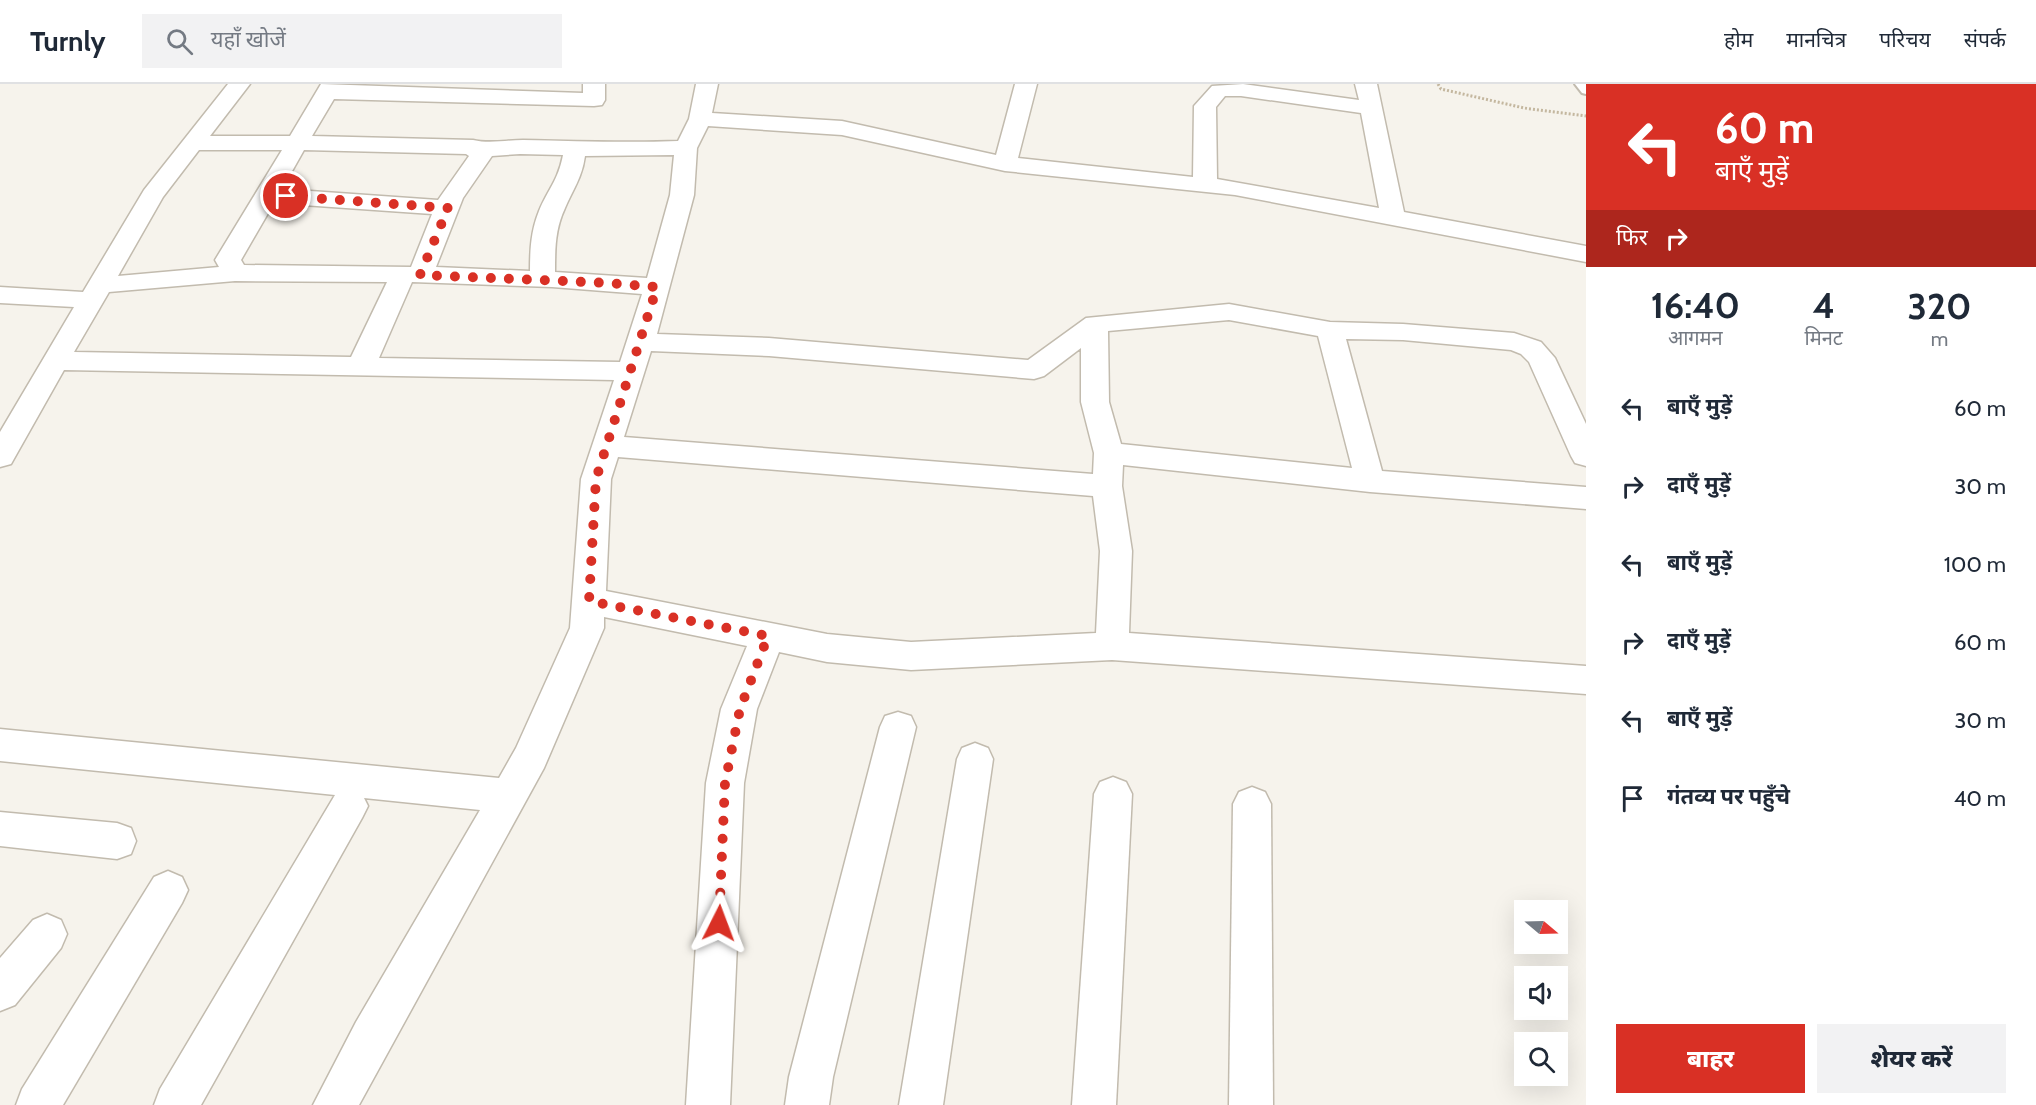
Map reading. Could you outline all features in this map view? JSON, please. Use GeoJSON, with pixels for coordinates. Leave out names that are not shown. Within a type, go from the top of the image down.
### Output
{"type":"FeatureCollection","features":[{"type":"Feature","properties":{"kind":"street"},"geometry":{"type":"LineString","coordinates":[[0,458],[152,195],[238,84]]}},
{"type":"Feature","properties":{"kind":"street"},"geometry":{"type":"LineString","coordinates":[[235,273],[228,260],[329,88],[502,91],[594,100],[594,84]]}},
{"type":"Feature","properties":{"kind":"street"},"geometry":{"type":"LineString","coordinates":[[335,1105],[371,1037],[531,757],[587,628],[596,479],[657,287],[682,195],[686,148],[700,119],[707,84]]}},
{"type":"Feature","properties":{"kind":"street"},"geometry":{"type":"LineString","coordinates":[[1005,164],[1026,84]]}},
{"type":"Feature","properties":{"kind":"street"},"geometry":{"type":"LineString","coordinates":[[1366,84],[1393,218]]}},
{"type":"Feature","properties":{"kind":"street"},"geometry":{"type":"LineString","coordinates":[[1205,185],[1205,106],[1219,90],[1268,93],[1370,108]]}},
{"type":"Feature","properties":{"kind":"street"},"geometry":{"type":"LineString","coordinates":[[700,119],[842,128],[1005,164],[1235,188],[1586,254]]}},
{"type":"Feature","properties":{"kind":"street"},"geometry":{"type":"LineString","coordinates":[[194,143],[473,147],[481,156],[451,198],[448,208],[361,366]]}},
{"type":"Feature","properties":{"kind":"street"},"geometry":{"type":"LineString","coordinates":[[476,151],[520,147],[686,148]]}},
{"type":"Feature","properties":{"kind":"street"},"geometry":{"type":"LineString","coordinates":[[542,280],[543,236],[552,209],[571,174],[575,149]]}},
{"type":"Feature","properties":{"kind":"street"},"geometry":{"type":"LineString","coordinates":[[266,195],[448,208]]}},
{"type":"Feature","properties":{"kind":"street"},"geometry":{"type":"LineString","coordinates":[[0,295],[96,293],[235,273],[412,275],[657,287]]}},
{"type":"Feature","properties":{"kind":"street"},"geometry":{"type":"LineString","coordinates":[[640,342],[769,347],[1034,370],[1095,324],[1229,312],[1330,330],[1403,332],[1514,342],[1532,348],[1541,358],[1586,456]]}},
{"type":"Feature","properties":{"kind":"street"},"geometry":{"type":"LineString","coordinates":[[1095,324],[1095,402],[1110,453],[1107,486],[1116,551],[1112,646]]}},
{"type":"Feature","properties":{"kind":"street"},"geometry":{"type":"LineString","coordinates":[[1330,330],[1370,481]]}},
{"type":"Feature","properties":{"kind":"street"},"geometry":{"type":"LineString","coordinates":[[55,361],[631,371]]}},
{"type":"Feature","properties":{"kind":"street"},"geometry":{"type":"LineString","coordinates":[[606,446],[1107,486]]}},
{"type":"Feature","properties":{"kind":"street"},"geometry":{"type":"LineString","coordinates":[[1110,453],[1370,481],[1586,498]]}},
{"type":"Feature","properties":{"kind":"street"},"geometry":{"type":"LineString","coordinates":[[589,601],[827,648],[911,656],[1112,646],[1586,680]]}},
{"type":"Feature","properties":{"kind":"street"},"geometry":{"type":"LineString","coordinates":[[708,1105],[725,783],[740,709],[768,636]]}},
{"type":"Feature","properties":{"kind":"street"},"geometry":{"type":"LineString","coordinates":[[807,1105],[810,1077],[898,727]]}},
{"type":"Feature","properties":{"kind":"street"},"geometry":{"type":"LineString","coordinates":[[0,745],[509,796]]}},
{"type":"Feature","properties":{"kind":"street"},"geometry":{"type":"LineString","coordinates":[[921,1105],[975,759]]}},
{"type":"Feature","properties":{"kind":"street"},"geometry":{"type":"LineString","coordinates":[[1095,1105],[1113,794]]}},
{"type":"Feature","properties":{"kind":"street"},"geometry":{"type":"LineString","coordinates":[[1251,1105],[1252,804]]}},
{"type":"Feature","properties":{"kind":"street"},"geometry":{"type":"LineString","coordinates":[[176,1105],[349,806]]}},
{"type":"Feature","properties":{"kind":"street"},"geometry":{"type":"LineString","coordinates":[[0,829],[117,841]]}},
{"type":"Feature","properties":{"kind":"street"},"geometry":{"type":"LineString","coordinates":[[38,1105],[168,890]]}},
{"type":"Feature","properties":{"kind":"street"},"geometry":{"type":"LineString","coordinates":[[0,990],[47,934]]}},
{"type":"Feature","properties":{"kind":"lane"},"geometry":{"type":"LineString","coordinates":[[1580,84],[1586,91]]}},
{"type":"Feature","properties":{"kind":"path"},"geometry":{"type":"LineString","coordinates":[[1438,84],[1441,88],[1524,108],[1586,116]]}},
{"type":"Feature","properties":{"kind":"route"},"geometry":{"type":"LineString","coordinates":[[286,196],[448,208],[420,275],[657,287],[596,479],[589,601],[768,636],[740,709],[725,783],[719,923]]}}]}
